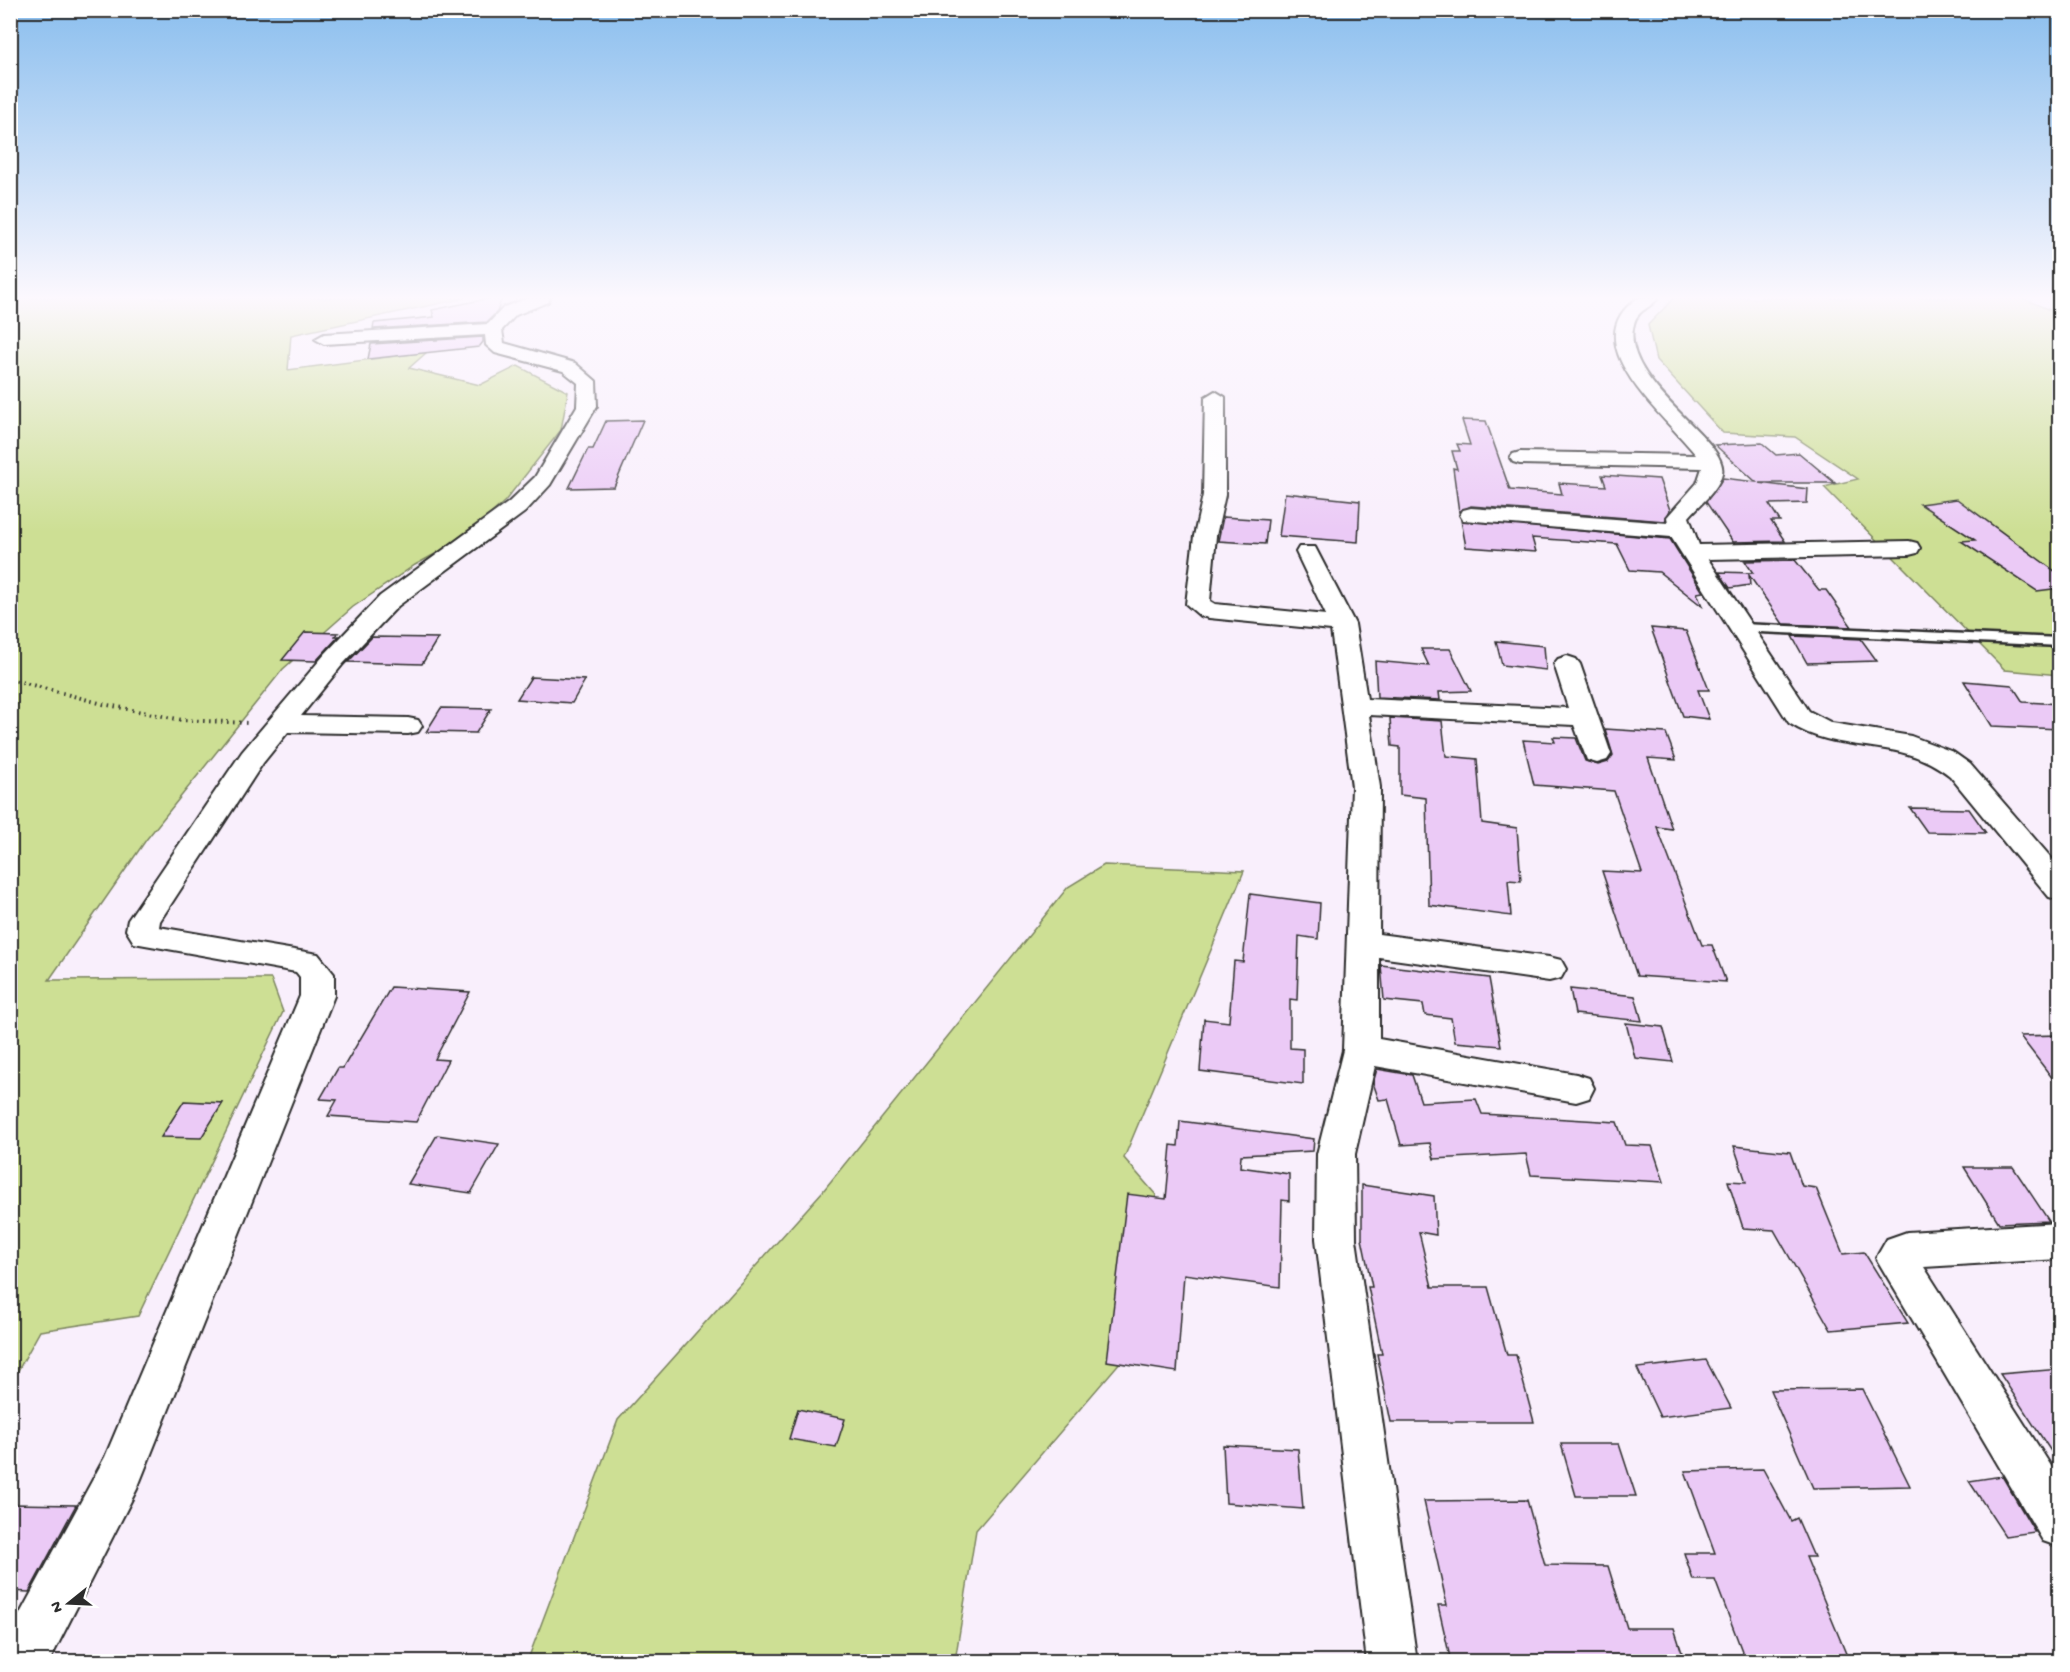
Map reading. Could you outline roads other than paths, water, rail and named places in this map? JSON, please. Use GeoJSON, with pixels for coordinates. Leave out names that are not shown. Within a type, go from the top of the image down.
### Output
{"type":"FeatureCollection","features":[{"type":"Feature","properties":{"kind":"street"},"geometry":{"type":"LineString","coordinates":[[22,1662],[121,1473],[317,996],[317,974],[306,962],[299,959],[152,937],[142,930],[144,920],[252,758],[334,659],[389,601],[478,537],[524,501],[543,481],[587,406],[587,381],[581,376]]}},
{"type":"Feature","properties":{"kind":"street"},"geometry":{"type":"LineString","coordinates":[[1638,376],[1692,434],[1711,462],[1712,472],[1704,488],[1678,517],[1687,541],[1741,628],[1804,722],[1824,729],[1914,745],[1948,760],[1960,770],[2060,889]]}},
{"type":"Feature","properties":{"kind":"street"},"geometry":{"type":"LineString","coordinates":[[1215,397],[1214,495],[1205,536],[1198,604],[1209,610],[1343,624]]}},
{"type":"Feature","properties":{"kind":"street"},"geometry":{"type":"LineString","coordinates":[[1520,458],[1711,462]]}},
{"type":"Feature","properties":{"kind":"street"},"geometry":{"type":"LineString","coordinates":[[1471,515],[1687,541],[1909,548]]}},
{"type":"Feature","properties":{"kind":"street"},"geometry":{"type":"LineString","coordinates":[[1307,552],[1343,624],[1366,787],[1361,1050],[1336,1154],[1336,1239],[1392,1662]]}},
{"type":"Feature","properties":{"kind":"street"},"geometry":{"type":"LineString","coordinates":[[1567,664],[1597,754]]}},
{"type":"Feature","properties":{"kind":"street"},"geometry":{"type":"LineString","coordinates":[[1353,705],[1585,717]]}},
{"type":"Feature","properties":{"kind":"street"},"geometry":{"type":"LineString","coordinates":[[279,724],[408,726]]}},
{"type":"Feature","properties":{"kind":"street"},"geometry":{"type":"LineString","coordinates":[[1362,943],[1549,969]]}},
{"type":"Feature","properties":{"kind":"street"},"geometry":{"type":"LineString","coordinates":[[1361,1050],[1576,1088]]}},
{"type":"Feature","properties":{"kind":"street"},"geometry":{"type":"LineString","coordinates":[[2060,1241],[1907,1250],[1896,1257],[2060,1524]]}},
{"type":"Feature","properties":{"kind":"lane"},"geometry":{"type":"LineString","coordinates":[[1741,628],[2060,642]]}}]}
